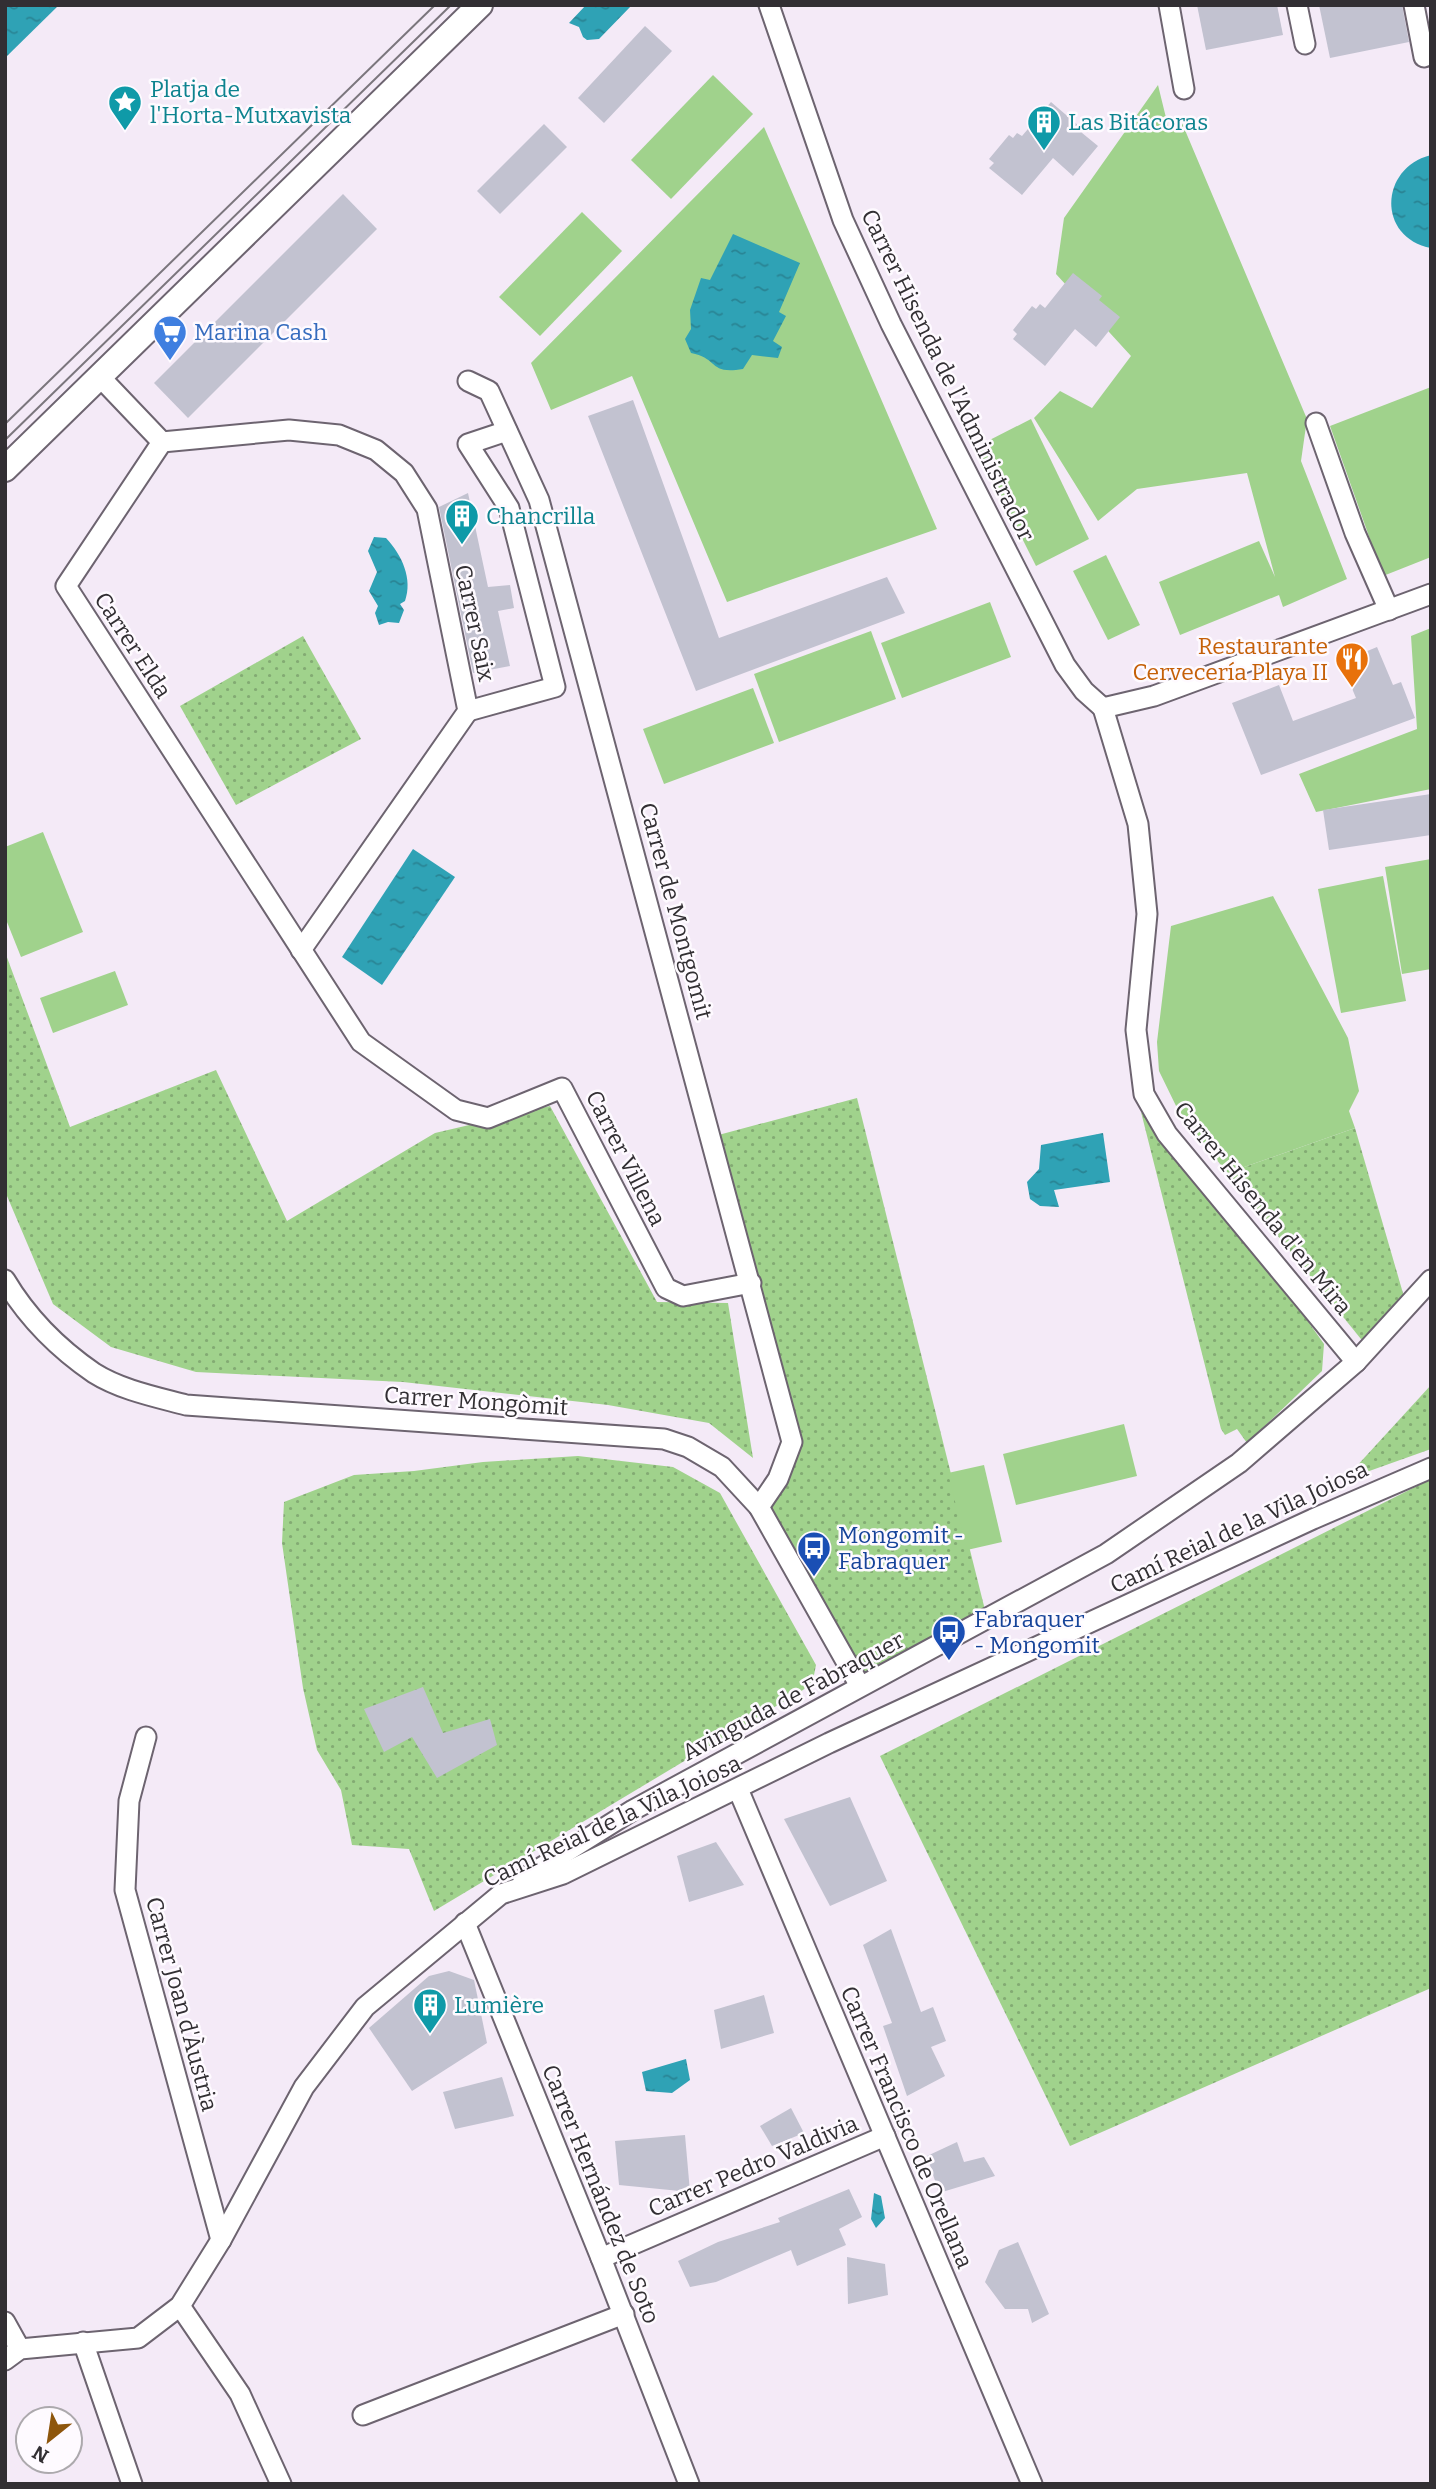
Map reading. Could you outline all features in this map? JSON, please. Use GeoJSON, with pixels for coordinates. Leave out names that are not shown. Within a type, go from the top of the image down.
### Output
{"type":"FeatureCollection","features":[{"type":"Feature","properties":{"kind":"street"},"geometry":{"type":"LineString","coordinates":[[5,469],[480,5]]}},
{"type":"Feature","properties":{"kind":"street","name":"Carrer Hisenda de l'Administrador"},"geometry":{"type":"LineString","coordinates":[[769,5],[843,220],[891,324],[1065,665],[1084,691],[1103,708]]}},
{"type":"Feature","properties":{"kind":"street"},"geometry":{"type":"LineString","coordinates":[[1169,5],[1184,89]]}},
{"type":"Feature","properties":{"kind":"street"},"geometry":{"type":"LineString","coordinates":[[1297,5],[1305,44]]}},
{"type":"Feature","properties":{"kind":"street"},"geometry":{"type":"LineString","coordinates":[[1414,5],[1424,57]]}},
{"type":"Feature","properties":{"kind":"street"},"geometry":{"type":"LineString","coordinates":[[101,378],[162,442]]}},
{"type":"Feature","properties":{"kind":"street","name":"Carrer de Montgomit"},"geometry":{"type":"LineString","coordinates":[[468,381],[489,391],[539,500],[751,1283],[792,1443],[778,1479],[759,1507]]}},
{"type":"Feature","properties":{"kind":"street"},"geometry":{"type":"LineString","coordinates":[[1315,423],[1355,533],[1389,610]]}},
{"type":"Feature","properties":{"kind":"street","name":"Carrer Saix"},"geometry":{"type":"LineString","coordinates":[[162,442],[289,430],[339,435],[376,450],[404,473],[427,509],[468,711],[301,950]]}},
{"type":"Feature","properties":{"kind":"street"},"geometry":{"type":"LineString","coordinates":[[468,711],[555,687],[509,508],[468,444],[507,431]]}},
{"type":"Feature","properties":{"kind":"street","name":"Carrer Elda"},"geometry":{"type":"LineString","coordinates":[[162,442],[66,586],[301,950]]}},
{"type":"Feature","properties":{"kind":"street"},"geometry":{"type":"LineString","coordinates":[[1103,708],[1154,696],[1431,594]]}},
{"type":"Feature","properties":{"kind":"street","name":"Carrer Hisenda d'en Mira"},"geometry":{"type":"LineString","coordinates":[[1103,708],[1126,779],[1138,824],[1141,850],[1147,914],[1136,1030],[1144,1094],[1167,1134],[1356,1362]]}},
{"type":"Feature","properties":{"kind":"street","name":"Carrer Villena"},"geometry":{"type":"LineString","coordinates":[[301,950],[361,1042],[456,1111],[488,1118],[562,1088],[666,1288],[683,1296],[751,1283]]}},
{"type":"Feature","properties":{"kind":"street","name":"Carrer Mongòmit"},"geometry":{"type":"LineString","coordinates":[[5,1280],[20,1306],[53,1340],[96,1374],[141,1393],[186,1405],[664,1439],[688,1447],[722,1467],[759,1507],[860,1686]]}},
{"type":"Feature","properties":{"kind":"street","name":"Avinguda de Fabraquer"},"geometry":{"type":"LineString","coordinates":[[501,1894],[633,1810],[1106,1554],[1239,1463],[1356,1362],[1431,1280]]}},
{"type":"Feature","properties":{"kind":"street","name":"Camí Reial de la Vila Joiosa"},"geometry":{"type":"LineString","coordinates":[[13,2355],[83,2342],[138,2338],[180,2306],[221,2240],[304,2087],[365,2007],[501,1894],[563,1874],[829,1743],[1313,1519],[1431,1468]]}},
{"type":"Feature","properties":{"kind":"street","name":"Carrer Joan d'Àustria"},"geometry":{"type":"LineString","coordinates":[[146,1737],[129,1801],[125,1890],[221,2240]]}},
{"type":"Feature","properties":{"kind":"street","name":"Carrer Francisco de Orellana"},"geometry":{"type":"LineString","coordinates":[[738,1789],[1032,2484]]}},
{"type":"Feature","properties":{"kind":"street","name":"Carrer Hernández de Soto"},"geometry":{"type":"LineString","coordinates":[[465,1923],[624,2314],[689,2484]]}},
{"type":"Feature","properties":{"kind":"street","name":"Carrer Pedro Valdivia"},"geometry":{"type":"LineString","coordinates":[[601,2258],[885,2136]]}},
{"type":"Feature","properties":{"kind":"street"},"geometry":{"type":"LineString","coordinates":[[180,2306],[240,2394],[281,2484]]}},
{"type":"Feature","properties":{"kind":"street"},"geometry":{"type":"LineString","coordinates":[[363,2415],[624,2314]]}},
{"type":"Feature","properties":{"kind":"street"},"geometry":{"type":"LineString","coordinates":[[5,2322],[13,2355]]}},
{"type":"Feature","properties":{"kind":"street"},"geometry":{"type":"LineString","coordinates":[[83,2342],[132,2484]]}},
{"type":"Feature","properties":{"kind":"green space"},"geometry":{"type":"Polygon","coordinates":[[[713,75],[753,114],[671,199],[631,160],[713,75]]]}},
{"type":"Feature","properties":{"kind":"green space"},"geometry":{"type":"Polygon","coordinates":[[[1158,85],[1169,130],[1182,123],[1307,419],[1301,461],[1347,579],[1283,607],[1279,595],[1180,635],[1159,582],[1259,541],[1275,577],[1247,473],[1137,489],[1098,521],[1034,418],[1060,391],[1092,408],[1131,356],[1056,274],[1064,218],[1158,85]]]}},
{"type":"Feature","properties":{"kind":"green space"},"geometry":{"type":"Polygon","coordinates":[[[764,127],[937,529],[727,602],[632,376],[551,410],[531,363],[764,127]]]}},
{"type":"Feature","properties":{"kind":"green space"},"geometry":{"type":"Polygon","coordinates":[[[582,212],[622,251],[540,336],[499,297],[582,212]]]}},
{"type":"Feature","properties":{"kind":"green space"},"geometry":{"type":"Polygon","coordinates":[[[1431,387],[1431,557],[1383,576],[1330,426],[1431,387]]]}},
{"type":"Feature","properties":{"kind":"green space"},"geometry":{"type":"Polygon","coordinates":[[[1031,419],[1089,539],[1036,566],[976,447],[1031,419]]]}},
{"type":"Feature","properties":{"kind":"green space"},"geometry":{"type":"Polygon","coordinates":[[[1106,555],[1140,625],[1108,640],[1073,571],[1106,555]]]}},
{"type":"Feature","properties":{"kind":"green space"},"geometry":{"type":"Polygon","coordinates":[[[990,602],[1011,657],[902,698],[881,643],[990,602]]]}},
{"type":"Feature","properties":{"kind":"green space"},"geometry":{"type":"Polygon","coordinates":[[[1431,628],[1431,789],[1316,812],[1299,774],[1417,729],[1411,636],[1431,628]]]}},
{"type":"Feature","properties":{"kind":"green space"},"geometry":{"type":"Polygon","coordinates":[[[871,631],[896,699],[779,742],[754,674],[871,631]]]}},
{"type":"Feature","properties":{"kind":"green space"},"geometry":{"type":"Polygon","coordinates":[[[303,636],[361,739],[236,805],[180,706],[303,636]]]}},
{"type":"Feature","properties":{"kind":"green space"},"geometry":{"type":"Polygon","coordinates":[[[753,688],[774,743],[664,784],[643,729],[753,688]]]}},
{"type":"Feature","properties":{"kind":"green space"},"geometry":{"type":"Polygon","coordinates":[[[43,832],[83,932],[21,957],[5,917],[5,847],[43,832]]]}},
{"type":"Feature","properties":{"kind":"green space"},"geometry":{"type":"Polygon","coordinates":[[[1431,859],[1431,969],[1402,974],[1385,867],[1431,859]]]}},
{"type":"Feature","properties":{"kind":"green space"},"geometry":{"type":"Polygon","coordinates":[[[1383,876],[1406,1001],[1341,1013],[1318,889],[1383,876]]]}},
{"type":"Feature","properties":{"kind":"green space"},"geometry":{"type":"Polygon","coordinates":[[[1273,896],[1348,1038],[1359,1091],[1349,1111],[1355,1128],[1227,1173],[1178,1110],[1159,1071],[1157,1042],[1171,926],[1273,896]]]}},
{"type":"Feature","properties":{"kind":"green space"},"geometry":{"type":"Polygon","coordinates":[[[5,952],[70,1127],[216,1070],[287,1221],[435,1133],[550,1106],[657,1302],[728,1303],[753,1458],[709,1423],[608,1405],[403,1382],[196,1372],[111,1347],[53,1304],[7,1196],[5,952]]]}},
{"type":"Feature","properties":{"kind":"green space"},"geometry":{"type":"Polygon","coordinates":[[[115,971],[128,1005],[53,1033],[40,998],[115,971]]]}},
{"type":"Feature","properties":{"kind":"green space"},"geometry":{"type":"Polygon","coordinates":[[[857,1098],[987,1618],[860,1686],[759,1507],[792,1442],[711,1137],[857,1098]]]}},
{"type":"Feature","properties":{"kind":"green space"},"geometry":{"type":"Polygon","coordinates":[[[1141,1112],[1324,1344],[1322,1371],[1247,1443],[1237,1429],[1225,1435],[1221,1429],[1141,1112]]]}},
{"type":"Feature","properties":{"kind":"green space"},"geometry":{"type":"Polygon","coordinates":[[[1355,1128],[1407,1307],[1369,1349],[1227,1173],[1355,1128]]]}},
{"type":"Feature","properties":{"kind":"green space"},"geometry":{"type":"Polygon","coordinates":[[[1431,1385],[1431,1449],[1344,1480],[1431,1385]]]}},
{"type":"Feature","properties":{"kind":"green space"},"geometry":{"type":"Polygon","coordinates":[[[1124,1424],[1137,1476],[1016,1505],[1003,1454],[1124,1424]]]}},
{"type":"Feature","properties":{"kind":"green space"},"geometry":{"type":"Polygon","coordinates":[[[578,1456],[673,1467],[720,1493],[816,1665],[813,1680],[803,1690],[434,1911],[409,1849],[352,1845],[341,1790],[317,1750],[303,1688],[282,1543],[284,1502],[354,1475],[578,1456]]]}},
{"type":"Feature","properties":{"kind":"green space"},"geometry":{"type":"Polygon","coordinates":[[[984,1465],[1002,1542],[967,1550],[948,1473],[984,1465]]]}},
{"type":"Feature","properties":{"kind":"green space"},"geometry":{"type":"Polygon","coordinates":[[[1431,1479],[1431,1988],[1070,2146],[880,1756],[1431,1479]]]}},
{"type":"Feature","properties":{"kind":"water"},"geometry":{"type":"Polygon","coordinates":[[[5,5],[59,5],[5,58],[5,5]]]}},
{"type":"Feature","properties":{"kind":"water"},"geometry":{"type":"Polygon","coordinates":[[[586,5],[632,5],[599,39],[587,40],[579,27],[569,23],[586,5]]]}},
{"type":"Feature","properties":{"kind":"water"},"geometry":{"type":"Polygon","coordinates":[[[1431,155],[1431,248],[1413,242],[1401,231],[1394,218],[1391,203],[1401,174],[1414,162],[1431,155]]]}},
{"type":"Feature","properties":{"kind":"water"},"geometry":{"type":"Polygon","coordinates":[[[733,234],[800,263],[779,312],[786,316],[773,341],[782,347],[778,358],[752,355],[743,369],[724,370],[706,358],[691,353],[685,339],[691,329],[690,310],[701,278],[710,280],[733,234]]]}},
{"type":"Feature","properties":{"kind":"water"},"geometry":{"type":"Polygon","coordinates":[[[374,537],[386,538],[397,552],[407,576],[407,593],[405,601],[400,604],[404,610],[399,623],[379,625],[375,613],[378,606],[369,591],[377,572],[368,551],[374,537]]]}},
{"type":"Feature","properties":{"kind":"water"},"geometry":{"type":"Polygon","coordinates":[[[413,849],[455,877],[382,985],[342,957],[413,849]]]}},
{"type":"Feature","properties":{"kind":"water"},"geometry":{"type":"Polygon","coordinates":[[[1103,1133],[1110,1182],[1054,1190],[1059,1207],[1040,1206],[1030,1199],[1027,1182],[1039,1169],[1041,1145],[1103,1133]]]}},
{"type":"Feature","properties":{"kind":"water"},"geometry":{"type":"Polygon","coordinates":[[[686,2059],[690,2080],[672,2093],[646,2091],[642,2072],[686,2059]]]}},
{"type":"Feature","properties":{"kind":"water"},"geometry":{"type":"Polygon","coordinates":[[[874,2193],[881,2196],[885,2218],[876,2228],[871,2219],[874,2193]]]}},
{"type":"Feature","properties":{"kind":"building"},"geometry":{"type":"Polygon","coordinates":[[[1197,5],[1277,5],[1283,35],[1206,50],[1197,5]]]}},
{"type":"Feature","properties":{"kind":"building"},"geometry":{"type":"Polygon","coordinates":[[[1319,5],[1402,5],[1409,42],[1330,58],[1319,5]]]}},
{"type":"Feature","properties":{"kind":"building"},"geometry":{"type":"Polygon","coordinates":[[[645,26],[672,51],[604,123],[578,98],[645,26]]]}},
{"type":"Feature","properties":{"kind":"building","name":"Las Bitácoras"},"geometry":{"type":"Polygon","coordinates":[[[1051,102],[1098,146],[1073,176],[1053,158],[1022,195],[989,168],[994,163],[989,159],[1009,135],[1013,138],[1017,133],[1022,136],[1051,102]]]}},
{"type":"Feature","properties":{"kind":"building"},"geometry":{"type":"Polygon","coordinates":[[[544,124],[567,147],[500,214],[477,191],[544,124]]]}},
{"type":"Feature","properties":{"kind":"building"},"geometry":{"type":"Polygon","coordinates":[[[343,194],[377,229],[188,418],[154,383],[343,194]]]}},
{"type":"Feature","properties":{"kind":"building"},"geometry":{"type":"Polygon","coordinates":[[[1073,273],[1102,296],[1099,300],[1120,317],[1096,347],[1075,329],[1045,366],[1013,339],[1017,334],[1013,330],[1032,306],[1036,309],[1040,304],[1045,308],[1073,273]]]}},
{"type":"Feature","properties":{"kind":"building"},"geometry":{"type":"Polygon","coordinates":[[[633,400],[719,638],[887,577],[905,613],[696,691],[588,416],[633,400]]]}},
{"type":"Feature","properties":{"kind":"building","name":"Chancrilla"},"geometry":{"type":"Polygon","coordinates":[[[468,493],[488,587],[510,585],[514,608],[498,611],[510,666],[473,673],[439,507],[468,493]]]}},
{"type":"Feature","properties":{"kind":"building"},"geometry":{"type":"Polygon","coordinates":[[[1377,647],[1393,685],[1401,682],[1415,718],[1261,775],[1232,703],[1279,685],[1293,721],[1356,698],[1341,662],[1377,647]]]}},
{"type":"Feature","properties":{"kind":"building"},"geometry":{"type":"Polygon","coordinates":[[[1431,794],[1431,835],[1329,850],[1323,810],[1431,794]]]}},
{"type":"Feature","properties":{"kind":"building"},"geometry":{"type":"Polygon","coordinates":[[[423,1687],[443,1733],[490,1719],[497,1745],[437,1778],[412,1737],[384,1752],[364,1709],[423,1687]]]}},
{"type":"Feature","properties":{"kind":"building"},"geometry":{"type":"Polygon","coordinates":[[[850,1797],[887,1881],[830,1906],[784,1819],[850,1797]]]}},
{"type":"Feature","properties":{"kind":"building"},"geometry":{"type":"Polygon","coordinates":[[[716,1842],[744,1885],[689,1902],[677,1856],[716,1842]]]}},
{"type":"Feature","properties":{"kind":"building"},"geometry":{"type":"Polygon","coordinates":[[[891,1929],[921,2012],[933,2007],[946,2041],[931,2047],[945,2076],[907,2096],[883,2026],[892,2023],[863,1945],[891,1929]]]}},
{"type":"Feature","properties":{"kind":"building","name":"Lumière"},"geometry":{"type":"Polygon","coordinates":[[[449,1971],[474,1980],[487,2043],[412,2091],[369,2028],[429,1976],[449,1971]]]}},
{"type":"Feature","properties":{"kind":"building"},"geometry":{"type":"Polygon","coordinates":[[[764,1995],[774,2033],[721,2049],[714,2010],[764,1995]]]}},
{"type":"Feature","properties":{"kind":"building"},"geometry":{"type":"Polygon","coordinates":[[[502,2077],[514,2116],[455,2129],[443,2092],[502,2077]]]}},
{"type":"Feature","properties":{"kind":"building"},"geometry":{"type":"Polygon","coordinates":[[[791,2108],[804,2133],[772,2146],[760,2126],[791,2108]]]}},
{"type":"Feature","properties":{"kind":"building"},"geometry":{"type":"Polygon","coordinates":[[[685,2135],[690,2192],[619,2185],[615,2141],[685,2135]]]}},
{"type":"Feature","properties":{"kind":"building"},"geometry":{"type":"Polygon","coordinates":[[[957,2142],[964,2162],[984,2157],[995,2176],[939,2193],[927,2156],[957,2142]]]}},
{"type":"Feature","properties":{"kind":"building"},"geometry":{"type":"Polygon","coordinates":[[[849,2189],[862,2217],[839,2229],[846,2245],[797,2266],[791,2250],[716,2282],[690,2287],[678,2261],[718,2242],[780,2222],[778,2218],[849,2189]]]}},
{"type":"Feature","properties":{"kind":"building"},"geometry":{"type":"Polygon","coordinates":[[[1018,2242],[1049,2314],[1032,2323],[1028,2309],[1005,2309],[985,2282],[999,2250],[1018,2242]]]}},
{"type":"Feature","properties":{"kind":"building"},"geometry":{"type":"Polygon","coordinates":[[[847,2257],[885,2264],[888,2295],[848,2304],[847,2257]]]}},
{"type":"Feature","properties":{"kind":"tram line"},"geometry":{"type":"LineString","coordinates":[[5,424],[435,5]]}},
{"type":"Feature","properties":{"kind":"tram line"},"geometry":{"type":"LineString","coordinates":[[5,440],[451,5]]}},
{"type":"Feature","properties":{"kind":"place","name":"Platja de l'Horta-Mutxavista"},"geometry":{"type":"Point","coordinates":[125,132]}},
{"type":"Feature","properties":{"kind":"place","name":"Las Bitácoras"},"geometry":{"type":"Point","coordinates":[1044,152]}},
{"type":"Feature","properties":{"kind":"place","name":"Marina Cash"},"geometry":{"type":"Point","coordinates":[170,362]}},
{"type":"Feature","properties":{"kind":"place","name":"Chancrilla"},"geometry":{"type":"Point","coordinates":[462,546]}},
{"type":"Feature","properties":{"kind":"place","name":"Restaurante Cervecería Playa II"},"geometry":{"type":"Point","coordinates":[1352,689]}},
{"type":"Feature","properties":{"kind":"place","name":"Mongomit - Fabraquer"},"geometry":{"type":"Point","coordinates":[814,1578]}},
{"type":"Feature","properties":{"kind":"place","name":"Fabraquer - Mongomit"},"geometry":{"type":"Point","coordinates":[949,1662]}},
{"type":"Feature","properties":{"kind":"place","name":"Lumière"},"geometry":{"type":"Point","coordinates":[430,2035]}}]}
